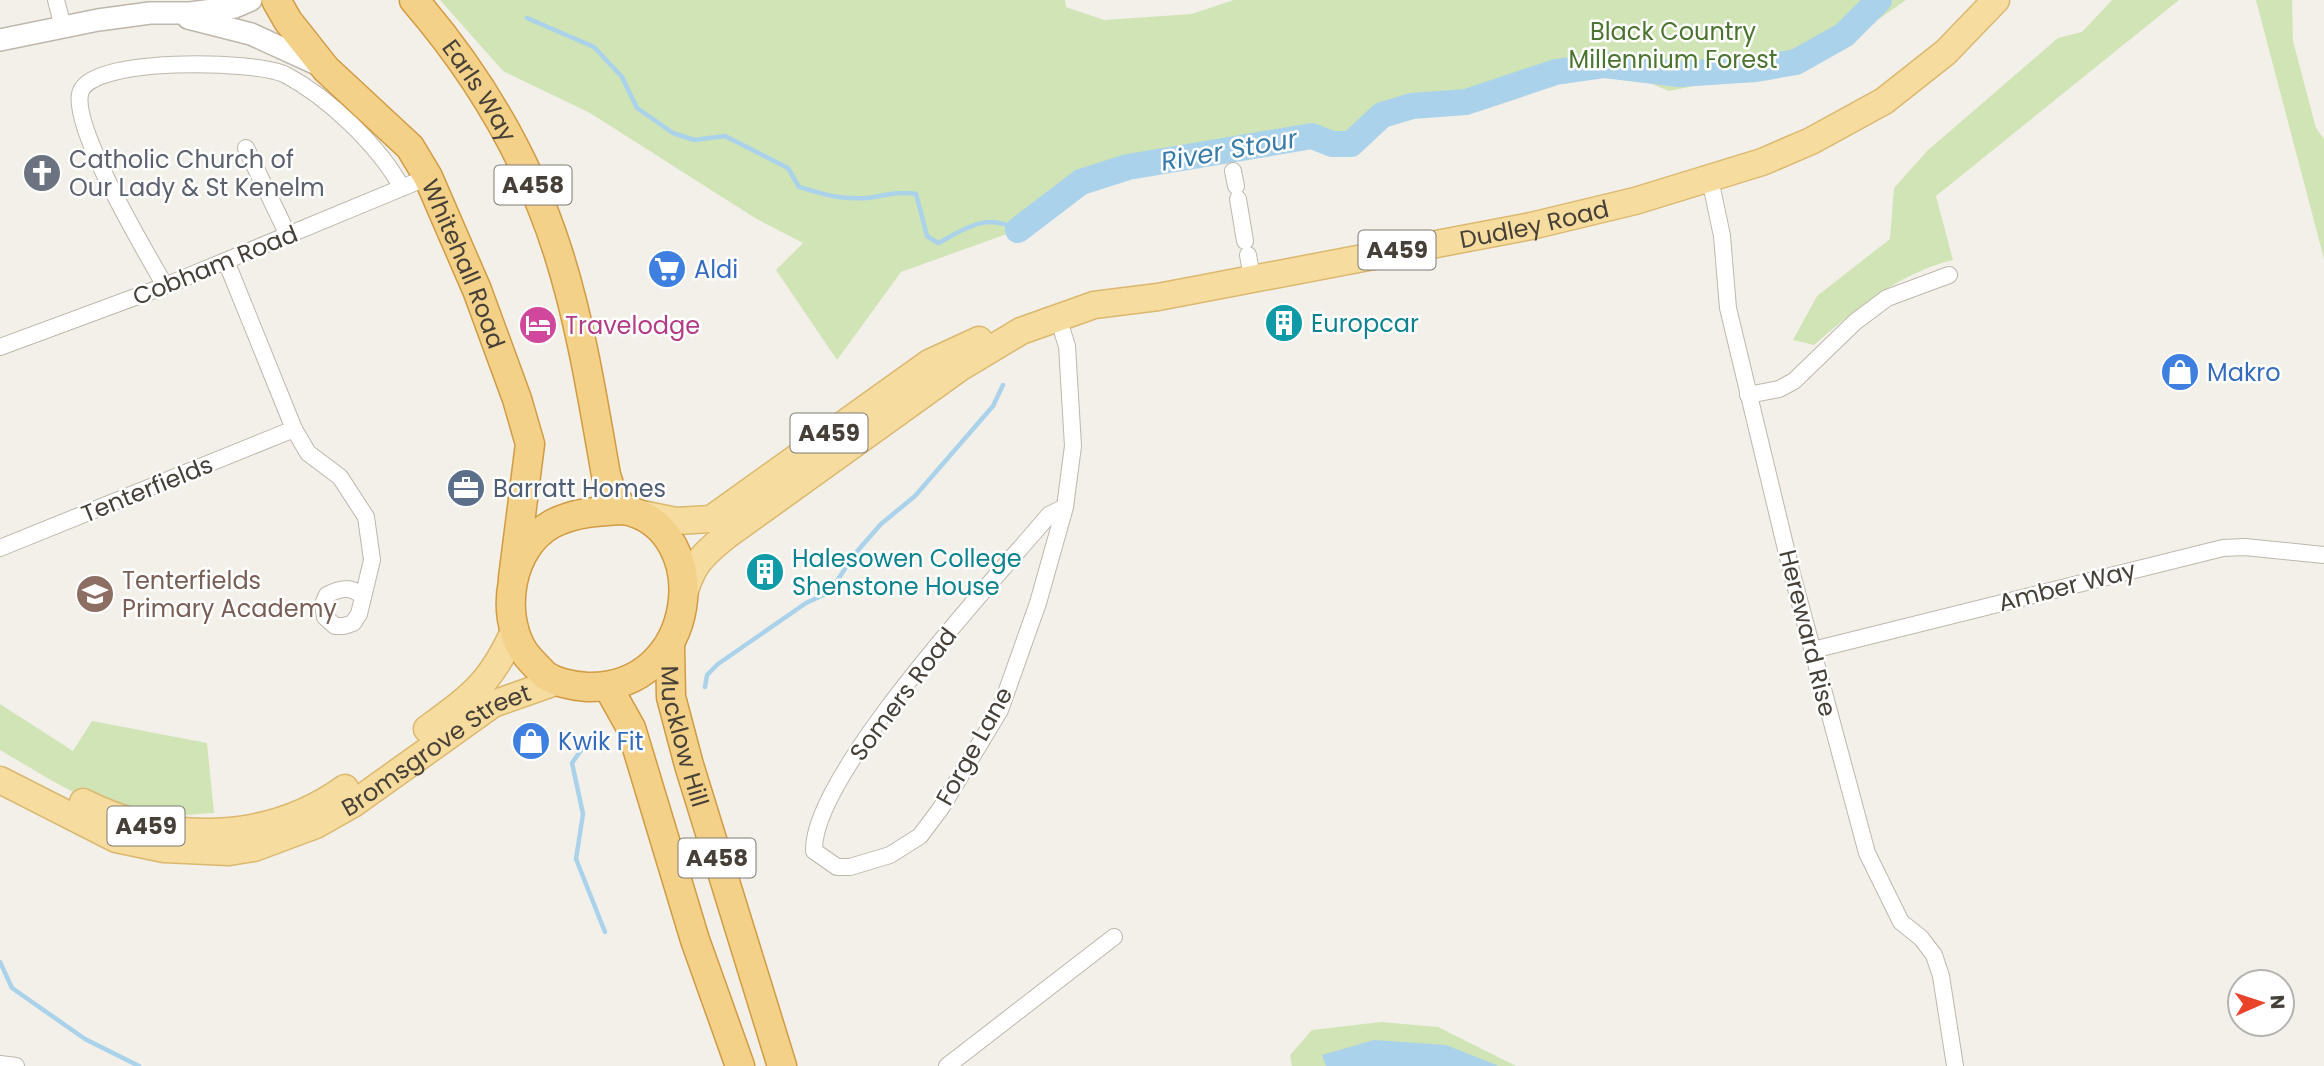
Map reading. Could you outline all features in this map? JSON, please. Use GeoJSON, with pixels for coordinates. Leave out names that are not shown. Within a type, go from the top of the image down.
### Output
{"type":"FeatureCollection","features":[{"type":"Feature","properties":{"kind":"highway","name":"Whitehall Road"},"geometry":{"type":"LineString","coordinates":[[276,0],[288,21],[327,69],[410,147],[428,177],[477,290],[526,426],[530,457],[513,578]]}},
{"type":"Feature","properties":{"kind":"highway","name":"Earls Way"},"geometry":{"type":"LineString","coordinates":[[414,0],[444,36],[479,86],[534,188],[565,278],[583,352],[606,475],[612,494],[631,512]]}},
{"type":"Feature","properties":{"kind":"highway"},"geometry":{"type":"LineString","coordinates":[[631,512],[579,514],[549,526],[529,545],[513,578],[511,610],[515,629],[524,652],[546,677],[583,687],[608,687],[656,662],[670,647]]}},
{"type":"Feature","properties":{"kind":"highway","name":"A458"},"geometry":{"type":"LineString","coordinates":[[631,512],[659,529],[671,545],[682,573],[684,598],[670,647]]}},
{"type":"Feature","properties":{"kind":"highway","name":"Mucklow Hill"},"geometry":{"type":"LineString","coordinates":[[670,647],[671,698],[685,751],[782,1066]]}},
{"type":"Feature","properties":{"kind":"highway","name":"Mucklow Hill"},"geometry":{"type":"LineString","coordinates":[[608,687],[631,727],[695,940],[740,1066]]}},
{"type":"Feature","properties":{"kind":"main road","name":"Dudley Road"},"geometry":{"type":"LineString","coordinates":[[1021,331],[1094,305],[1158,297],[1249,258],[1531,226],[1710,179],[1811,141],[1884,102],[1946,52],[1996,0]]}},
{"type":"Feature","properties":{"kind":"main road","name":"A459"},"geometry":{"type":"LineString","coordinates":[[631,512],[676,521],[711,519],[929,363],[981,338],[1021,331]]}},
{"type":"Feature","properties":{"kind":"main road","name":"A459"},"geometry":{"type":"LineString","coordinates":[[684,598],[689,574],[702,555],[961,367],[1021,331]]}},
{"type":"Feature","properties":{"kind":"main road","name":"Bromsgrove Street"},"geometry":{"type":"LineString","coordinates":[[310,818],[340,792],[474,694],[500,663],[515,629]]}},
{"type":"Feature","properties":{"kind":"main road","name":"Bromsgrove Street"},"geometry":{"type":"LineString","coordinates":[[310,818],[353,804],[418,754],[493,704],[558,681]]}},
{"type":"Feature","properties":{"kind":"main road","name":"A459"},"geometry":{"type":"LineString","coordinates":[[0,760],[113,817],[159,830],[208,834],[310,818]]}},
{"type":"Feature","properties":{"kind":"main road","name":"A459"},"geometry":{"type":"LineString","coordinates":[[0,780],[116,839],[164,849],[229,852],[254,848],[310,818]]}},
{"type":"Feature","properties":{"kind":"street"},"geometry":{"type":"LineString","coordinates":[[56,0],[62,27]]}},
{"type":"Feature","properties":{"kind":"street"},"geometry":{"type":"LineString","coordinates":[[0,40],[150,13],[174,14],[235,7],[251,0]]}},
{"type":"Feature","properties":{"kind":"street"},"geometry":{"type":"LineString","coordinates":[[174,14],[251,34],[327,69]]}},
{"type":"Feature","properties":{"kind":"street"},"geometry":{"type":"LineString","coordinates":[[165,286],[118,200],[82,115],[80,91],[87,81],[108,72],[201,64],[260,66],[285,75],[356,128],[389,164],[402,188]]}},
{"type":"Feature","properties":{"kind":"street"},"geometry":{"type":"LineString","coordinates":[[246,148],[288,235]]}},
{"type":"Feature","properties":{"kind":"street","name":"Cobham Road"},"geometry":{"type":"LineString","coordinates":[[0,347],[165,286],[428,177]]}},
{"type":"Feature","properties":{"kind":"street","name":"Hereward Rise"},"geometry":{"type":"LineString","coordinates":[[1710,179],[1723,236],[1728,308],[1851,800],[1875,873],[1901,922],[1921,938],[1934,955],[1941,976],[1955,1066]]}},
{"type":"Feature","properties":{"kind":"street"},"geometry":{"type":"LineString","coordinates":[[1236,185],[1249,258]]}},
{"type":"Feature","properties":{"kind":"street"},"geometry":{"type":"LineString","coordinates":[[226,261],[294,429],[308,453],[340,477],[366,517],[372,560],[362,596]]}},
{"type":"Feature","properties":{"kind":"street"},"geometry":{"type":"LineString","coordinates":[[1748,396],[1794,381],[1855,322],[1887,298],[1949,275]]}},
{"type":"Feature","properties":{"kind":"street","name":"Forge Lane"},"geometry":{"type":"LineString","coordinates":[[814,836],[814,851],[837,867],[850,867],[890,855],[920,836],[941,808],[1000,710],[1038,603],[1065,506],[1073,446],[1067,346],[1058,318]]}},
{"type":"Feature","properties":{"kind":"street","name":"Tenterfields"},"geometry":{"type":"LineString","coordinates":[[0,548],[294,429]]}},
{"type":"Feature","properties":{"kind":"street","name":"Somers Road"},"geometry":{"type":"LineString","coordinates":[[814,836],[830,794],[906,683],[1049,515],[1065,506]]}},
{"type":"Feature","properties":{"kind":"street","name":"Amber Way"},"geometry":{"type":"LineString","coordinates":[[1813,650],[2223,548],[2245,547],[2324,555]]}},
{"type":"Feature","properties":{"kind":"street"},"geometry":{"type":"LineString","coordinates":[[947,1066],[1114,937]]}},
{"type":"Feature","properties":{"kind":"street"},"geometry":{"type":"LineString","coordinates":[[0,1064],[16,1066]]}},
{"type":"Feature","properties":{"kind":"green space","name":"Black Country Millennium Forest"},"geometry":{"type":"Polygon","coordinates":[[[440,0],[1065,0],[1066,7],[1104,20],[1192,14],[1234,0],[1906,0],[1822,59],[1784,68],[1669,91],[1605,65],[1556,72],[1466,102],[1412,106],[1382,115],[1379,131],[1365,147],[1308,144],[1206,161],[1128,167],[1081,182],[1018,230],[901,272],[837,360],[776,270],[803,243],[755,218],[590,113],[503,71],[440,0]]]}},
{"type":"Feature","properties":{"kind":"green space"},"geometry":{"type":"Polygon","coordinates":[[[2112,0],[2179,0],[1936,196],[1953,260],[1915,273],[1879,294],[1814,345],[1793,340],[1817,296],[1890,239],[1894,188],[1928,150],[2058,38],[2082,32],[2112,0]]]}},
{"type":"Feature","properties":{"kind":"green space"},"geometry":{"type":"Polygon","coordinates":[[[2256,0],[2292,0],[2293,41],[2316,128],[2324,139],[2324,259],[2256,0]]]}},
{"type":"Feature","properties":{"kind":"green space"},"geometry":{"type":"Polygon","coordinates":[[[0,704],[73,751],[92,721],[207,743],[214,813],[170,816],[138,814],[110,807],[78,794],[0,750],[0,704]]]}},
{"type":"Feature","properties":{"kind":"green space"},"geometry":{"type":"Polygon","coordinates":[[[1381,1022],[1438,1027],[1516,1066],[1292,1066],[1290,1055],[1312,1030],[1381,1022]]]}},
{"type":"Feature","properties":{"kind":"water"},"geometry":{"type":"Polygon","coordinates":[[[1374,1040],[1446,1045],[1499,1066],[1326,1066],[1322,1055],[1374,1040]]]}},
{"type":"Feature","properties":{"kind":"waterway","name":"River Stour"},"geometry":{"type":"LineString","coordinates":[[1018,230],[1081,182],[1128,167],[1312,136],[1332,144],[1351,144],[1382,115],[1412,106],[1466,102],[1556,72],[1605,65],[1679,74],[1756,69],[1796,62],[1844,35],[1879,0]]}},
{"type":"Feature","properties":{"kind":"waterway"},"geometry":{"type":"LineString","coordinates":[[527,18],[594,47],[622,77],[637,108],[673,133],[694,140],[725,136],[788,168],[799,187],[824,194],[857,198],[897,193],[916,194],[927,236],[938,243],[986,222],[996,222],[1018,230]]}},
{"type":"Feature","properties":{"kind":"waterway"},"geometry":{"type":"LineString","coordinates":[[705,687],[707,675],[718,664],[806,603],[830,592],[853,556],[881,524],[915,496],[993,406],[1003,385]]}},
{"type":"Feature","properties":{"kind":"waterway"},"geometry":{"type":"LineString","coordinates":[[591,736],[572,763],[583,814],[576,859],[605,932]]}},
{"type":"Feature","properties":{"kind":"waterway"},"geometry":{"type":"LineString","coordinates":[[0,962],[12,988],[85,1039],[139,1066]]}},
{"type":"Feature","properties":{"kind":"place","name":"Catholic Church of Our Lady & St Kenelm"},"geometry":{"type":"Point","coordinates":[42,173]}},
{"type":"Feature","properties":{"kind":"place","name":"Aldi"},"geometry":{"type":"Point","coordinates":[667,269]}},
{"type":"Feature","properties":{"kind":"place","name":"Europcar"},"geometry":{"type":"Point","coordinates":[1284,323]}},
{"type":"Feature","properties":{"kind":"place","name":"Travelodge"},"geometry":{"type":"Point","coordinates":[538,325]}},
{"type":"Feature","properties":{"kind":"place","name":"Makro"},"geometry":{"type":"Point","coordinates":[2180,372]}},
{"type":"Feature","properties":{"kind":"place","name":"Barratt Homes"},"geometry":{"type":"Point","coordinates":[466,488]}},
{"type":"Feature","properties":{"kind":"place","name":"Halesowen College Shenstone House"},"geometry":{"type":"Point","coordinates":[765,572]}},
{"type":"Feature","properties":{"kind":"place","name":"Tenterfields Primary Academy"},"geometry":{"type":"Point","coordinates":[95,594]}},
{"type":"Feature","properties":{"kind":"place","name":"Kwik Fit"},"geometry":{"type":"Point","coordinates":[531,741]}}]}
